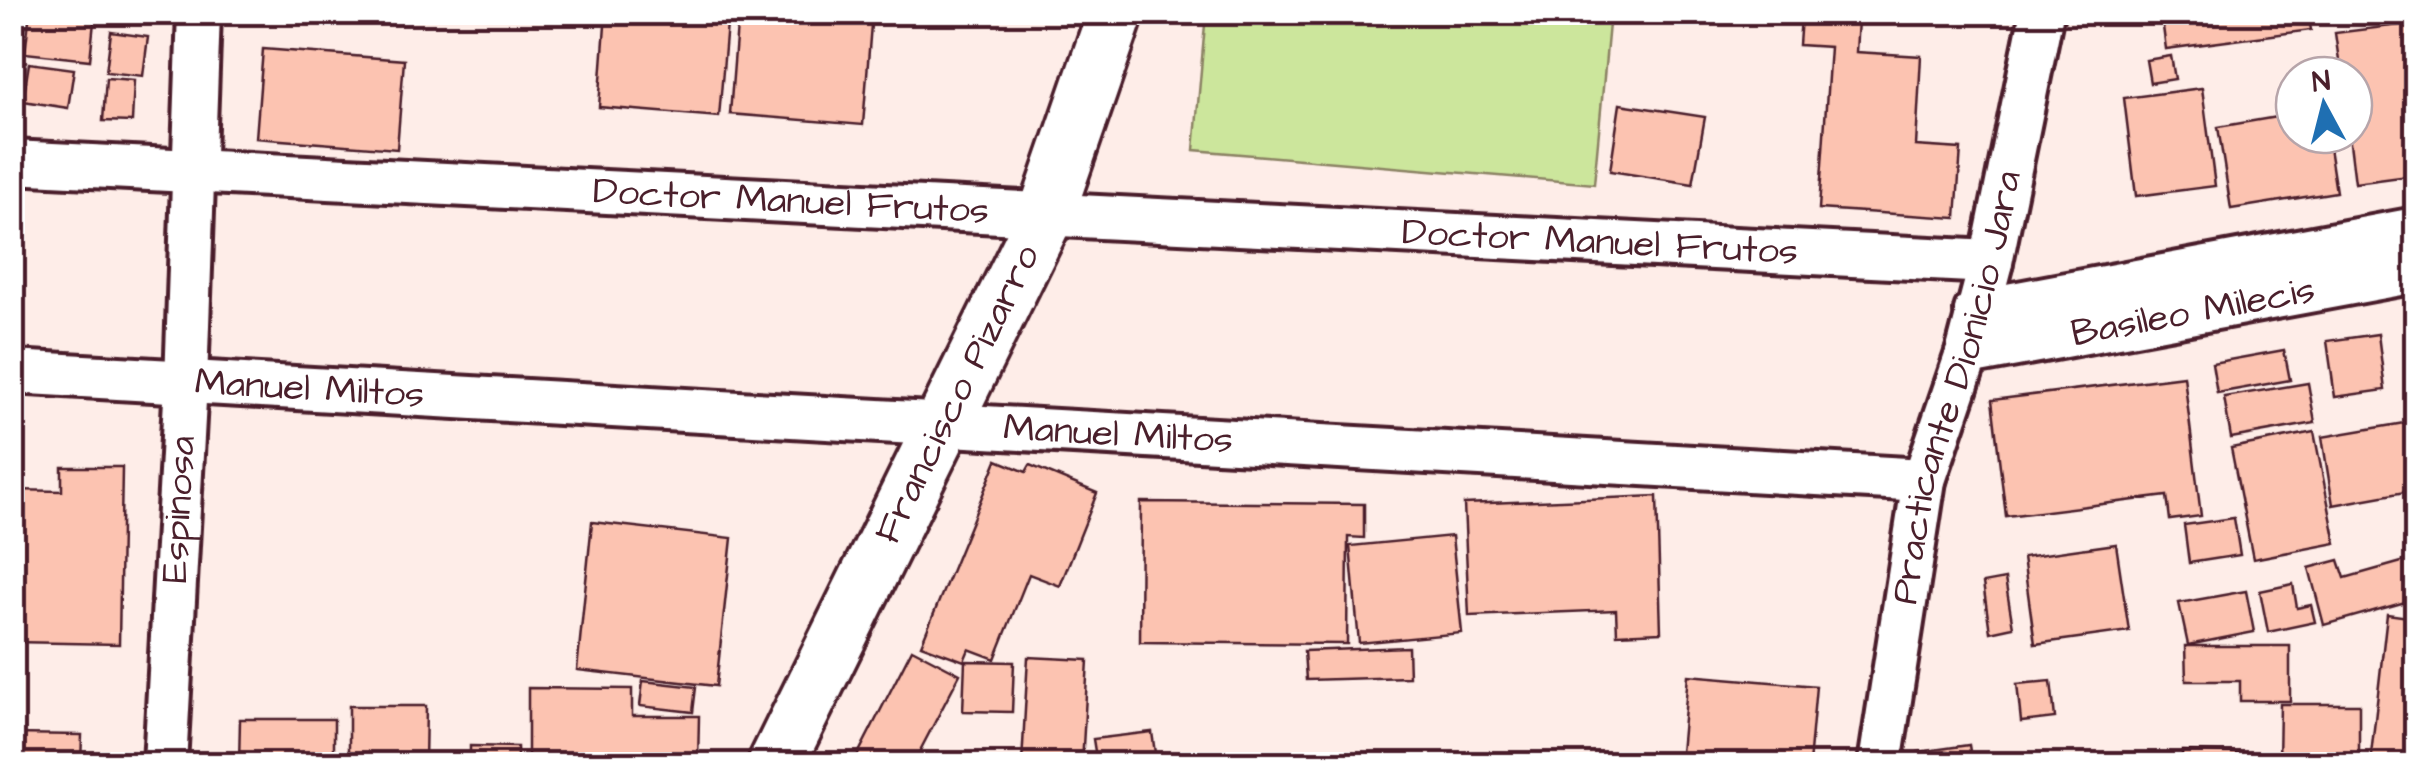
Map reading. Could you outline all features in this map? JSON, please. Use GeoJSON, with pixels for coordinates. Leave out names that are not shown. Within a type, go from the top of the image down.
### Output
{"type":"FeatureCollection","features":[{"type":"Feature","properties":{"kind":"street","name":"Espinosa"},"geometry":{"type":"LineString","coordinates":[[165,764],[186,382],[199,12]]}},
{"type":"Feature","properties":{"kind":"street","name":"Francisco Pizarro"},"geometry":{"type":"LineString","coordinates":[[776,764],[1046,215],[1116,12]]}},
{"type":"Feature","properties":{"kind":"street","name":"Practicante Dionicio Jara"},"geometry":{"type":"LineString","coordinates":[[1880,764],[1924,480],[1968,354],[1991,262],[2042,12]]}},
{"type":"Feature","properties":{"kind":"street","name":"Doctor Manuel Frutos"},"geometry":{"type":"LineString","coordinates":[[12,162],[1991,262]]}},
{"type":"Feature","properties":{"kind":"street"},"geometry":{"type":"LineString","coordinates":[[1976,310],[2416,229]]}},
{"type":"Feature","properties":{"kind":"street","name":"Basileo Milecis"},"geometry":{"type":"LineString","coordinates":[[1968,354],[2416,271]]}},
{"type":"Feature","properties":{"kind":"street","name":"Manuel Miltos"},"geometry":{"type":"LineString","coordinates":[[12,372],[1924,480]]}},
{"type":"Feature","properties":{"kind":"green space"},"geometry":{"type":"Polygon","coordinates":[[[1206,13],[1610,13],[1594,184],[1194,150],[1206,13]]]}},
{"type":"Feature","properties":{"kind":"building"},"geometry":{"type":"Polygon","coordinates":[[[30,12],[95,12],[90,60],[25,53],[30,12]]]}},
{"type":"Feature","properties":{"kind":"building"},"geometry":{"type":"Polygon","coordinates":[[[308,12],[403,12],[403,20],[308,12]]]}},
{"type":"Feature","properties":{"kind":"building"},"geometry":{"type":"Polygon","coordinates":[[[606,12],[728,12],[719,117],[599,107],[606,12]]]}},
{"type":"Feature","properties":{"kind":"building"},"geometry":{"type":"Polygon","coordinates":[[[738,12],[872,12],[863,125],[730,114],[738,12]]]}},
{"type":"Feature","properties":{"kind":"building"},"geometry":{"type":"Polygon","coordinates":[[[2161,12],[2308,12],[2311,30],[2166,49],[2161,12]]]}},
{"type":"Feature","properties":{"kind":"building"},"geometry":{"type":"Polygon","coordinates":[[[1801,16],[1858,20],[1856,52],[1921,56],[1916,146],[1961,149],[1956,218],[1819,209],[1830,47],[1799,45],[1801,16]]]}},
{"type":"Feature","properties":{"kind":"building"},"geometry":{"type":"Polygon","coordinates":[[[2416,23],[2416,175],[2355,183],[2352,155],[2374,155],[2374,55],[2338,55],[2335,33],[2416,23]]]}},
{"type":"Feature","properties":{"kind":"building"},"geometry":{"type":"Polygon","coordinates":[[[111,32],[148,37],[143,76],[106,72],[111,32]]]}},
{"type":"Feature","properties":{"kind":"building"},"geometry":{"type":"Polygon","coordinates":[[[263,49],[404,60],[397,149],[256,138],[263,49]]]}},
{"type":"Feature","properties":{"kind":"building"},"geometry":{"type":"Polygon","coordinates":[[[2171,56],[2175,79],[2150,83],[2146,60],[2171,56]]]}},
{"type":"Feature","properties":{"kind":"building"},"geometry":{"type":"Polygon","coordinates":[[[29,63],[74,69],[68,108],[23,101],[29,63]]]}},
{"type":"Feature","properties":{"kind":"building"},"geometry":{"type":"Polygon","coordinates":[[[106,78],[134,80],[132,122],[103,121],[106,78]]]}},
{"type":"Feature","properties":{"kind":"building"},"geometry":{"type":"Polygon","coordinates":[[[2202,88],[2215,186],[2136,196],[2124,98],[2202,88]]]}},
{"type":"Feature","properties":{"kind":"building"},"geometry":{"type":"Polygon","coordinates":[[[1620,104],[1705,117],[1693,184],[1610,171],[1620,104]]]}},
{"type":"Feature","properties":{"kind":"building"},"geometry":{"type":"Polygon","coordinates":[[[2274,117],[2274,155],[2330,155],[2336,192],[2231,209],[2218,127],[2274,117]]]}},
{"type":"Feature","properties":{"kind":"building"},"geometry":{"type":"Polygon","coordinates":[[[2378,334],[2385,390],[2335,397],[2327,341],[2378,334]]]}},
{"type":"Feature","properties":{"kind":"building"},"geometry":{"type":"Polygon","coordinates":[[[2284,350],[2290,380],[2217,393],[2212,363],[2284,350]]]}},
{"type":"Feature","properties":{"kind":"building"},"geometry":{"type":"Polygon","coordinates":[[[2184,376],[2201,516],[2170,520],[2167,496],[2006,516],[1992,400],[2184,376]]]}},
{"type":"Feature","properties":{"kind":"building"},"geometry":{"type":"Polygon","coordinates":[[[2308,383],[2315,423],[2231,438],[2224,397],[2308,383]]]}},
{"type":"Feature","properties":{"kind":"building"},"geometry":{"type":"Polygon","coordinates":[[[2410,422],[2416,490],[2333,505],[2322,437],[2410,422]]]}},
{"type":"Feature","properties":{"kind":"building"},"geometry":{"type":"Polygon","coordinates":[[[2314,432],[2336,543],[2253,559],[2231,448],[2314,432]]]}},
{"type":"Feature","properties":{"kind":"building"},"geometry":{"type":"Polygon","coordinates":[[[997,460],[1026,472],[1030,465],[1097,493],[1060,586],[1029,574],[995,659],[969,649],[964,661],[921,645],[997,460]]]}},
{"type":"Feature","properties":{"kind":"building"},"geometry":{"type":"Polygon","coordinates":[[[62,467],[122,467],[119,644],[12,642],[12,490],[62,491],[62,467]]]}},
{"type":"Feature","properties":{"kind":"building"},"geometry":{"type":"Polygon","coordinates":[[[1657,496],[1661,632],[1617,634],[1616,610],[1469,616],[1464,504],[1657,496]]]}},
{"type":"Feature","properties":{"kind":"building"},"geometry":{"type":"Polygon","coordinates":[[[1141,502],[1364,504],[1364,538],[1348,537],[1347,644],[1140,642],[1141,502]]]}},
{"type":"Feature","properties":{"kind":"building"},"geometry":{"type":"Polygon","coordinates":[[[2234,518],[2240,555],[2189,563],[2184,525],[2234,518]]]}},
{"type":"Feature","properties":{"kind":"building"},"geometry":{"type":"Polygon","coordinates":[[[592,522],[732,538],[716,686],[577,670],[592,522]]]}},
{"type":"Feature","properties":{"kind":"building"},"geometry":{"type":"Polygon","coordinates":[[[1452,536],[1462,633],[1359,643],[1350,546],[1452,536]]]}},
{"type":"Feature","properties":{"kind":"building"},"geometry":{"type":"Polygon","coordinates":[[[2116,544],[2129,631],[2035,644],[2023,557],[2116,544]]]}},
{"type":"Feature","properties":{"kind":"building"},"geometry":{"type":"Polygon","coordinates":[[[2416,558],[2416,599],[2324,625],[2309,568],[2339,560],[2345,578],[2416,558]]]}},
{"type":"Feature","properties":{"kind":"building"},"geometry":{"type":"Polygon","coordinates":[[[2005,579],[2013,627],[1990,632],[1983,583],[2005,579]]]}},
{"type":"Feature","properties":{"kind":"building"},"geometry":{"type":"Polygon","coordinates":[[[2293,584],[2297,608],[2311,605],[2315,622],[2268,632],[2260,591],[2293,584]]]}},
{"type":"Feature","properties":{"kind":"building"},"geometry":{"type":"Polygon","coordinates":[[[2246,591],[2254,632],[2188,645],[2179,603],[2246,591]]]}},
{"type":"Feature","properties":{"kind":"building"},"geometry":{"type":"Polygon","coordinates":[[[2387,614],[2416,618],[2416,764],[2370,764],[2387,614]]]}},
{"type":"Feature","properties":{"kind":"building"},"geometry":{"type":"Polygon","coordinates":[[[2185,646],[2290,646],[2290,701],[2240,701],[2240,681],[2186,681],[2185,646]]]}},
{"type":"Feature","properties":{"kind":"building"},"geometry":{"type":"Polygon","coordinates":[[[1408,647],[1409,677],[1306,680],[1304,651],[1408,647]]]}},
{"type":"Feature","properties":{"kind":"building"},"geometry":{"type":"Polygon","coordinates":[[[912,649],[960,674],[913,764],[853,764],[912,649]]]}},
{"type":"Feature","properties":{"kind":"building"},"geometry":{"type":"Polygon","coordinates":[[[1028,657],[1088,660],[1082,764],[1022,763],[1028,657]]]}},
{"type":"Feature","properties":{"kind":"building"},"geometry":{"type":"Polygon","coordinates":[[[965,661],[1014,662],[1012,712],[963,711],[965,661]]]}},
{"type":"Feature","properties":{"kind":"building"},"geometry":{"type":"Polygon","coordinates":[[[1688,675],[1816,686],[1809,764],[1680,764],[1688,675]]]}},
{"type":"Feature","properties":{"kind":"building"},"geometry":{"type":"Polygon","coordinates":[[[643,681],[696,687],[693,712],[640,706],[643,681]]]}},
{"type":"Feature","properties":{"kind":"building"},"geometry":{"type":"Polygon","coordinates":[[[2051,681],[2055,718],[2021,722],[2017,684],[2051,681]]]}},
{"type":"Feature","properties":{"kind":"building"},"geometry":{"type":"Polygon","coordinates":[[[528,688],[632,689],[632,716],[699,716],[698,764],[528,764],[528,688]]]}},
{"type":"Feature","properties":{"kind":"building"},"geometry":{"type":"Polygon","coordinates":[[[2280,704],[2359,704],[2359,764],[2279,764],[2280,704]]]}},
{"type":"Feature","properties":{"kind":"building"},"geometry":{"type":"Polygon","coordinates":[[[349,706],[426,706],[425,764],[349,764],[349,706]]]}},
{"type":"Feature","properties":{"kind":"building"},"geometry":{"type":"Polygon","coordinates":[[[240,719],[334,719],[334,764],[239,764],[240,719]]]}},
{"type":"Feature","properties":{"kind":"building"},"geometry":{"type":"Polygon","coordinates":[[[1152,732],[1156,760],[1097,764],[1093,739],[1152,732]]]}},
{"type":"Feature","properties":{"kind":"building"},"geometry":{"type":"Polygon","coordinates":[[[12,734],[82,735],[81,764],[12,764],[12,734]]]}},
{"type":"Feature","properties":{"kind":"building"},"geometry":{"type":"Polygon","coordinates":[[[1969,745],[1972,764],[1919,764],[1918,752],[1969,745]]]}},
{"type":"Feature","properties":{"kind":"building"},"geometry":{"type":"Polygon","coordinates":[[[470,746],[517,747],[517,764],[470,764],[470,746]]]}},
{"type":"Feature","properties":{"kind":"building"},"geometry":{"type":"Polygon","coordinates":[[[2182,751],[2239,753],[2239,764],[2182,764],[2182,751]]]}}]}
